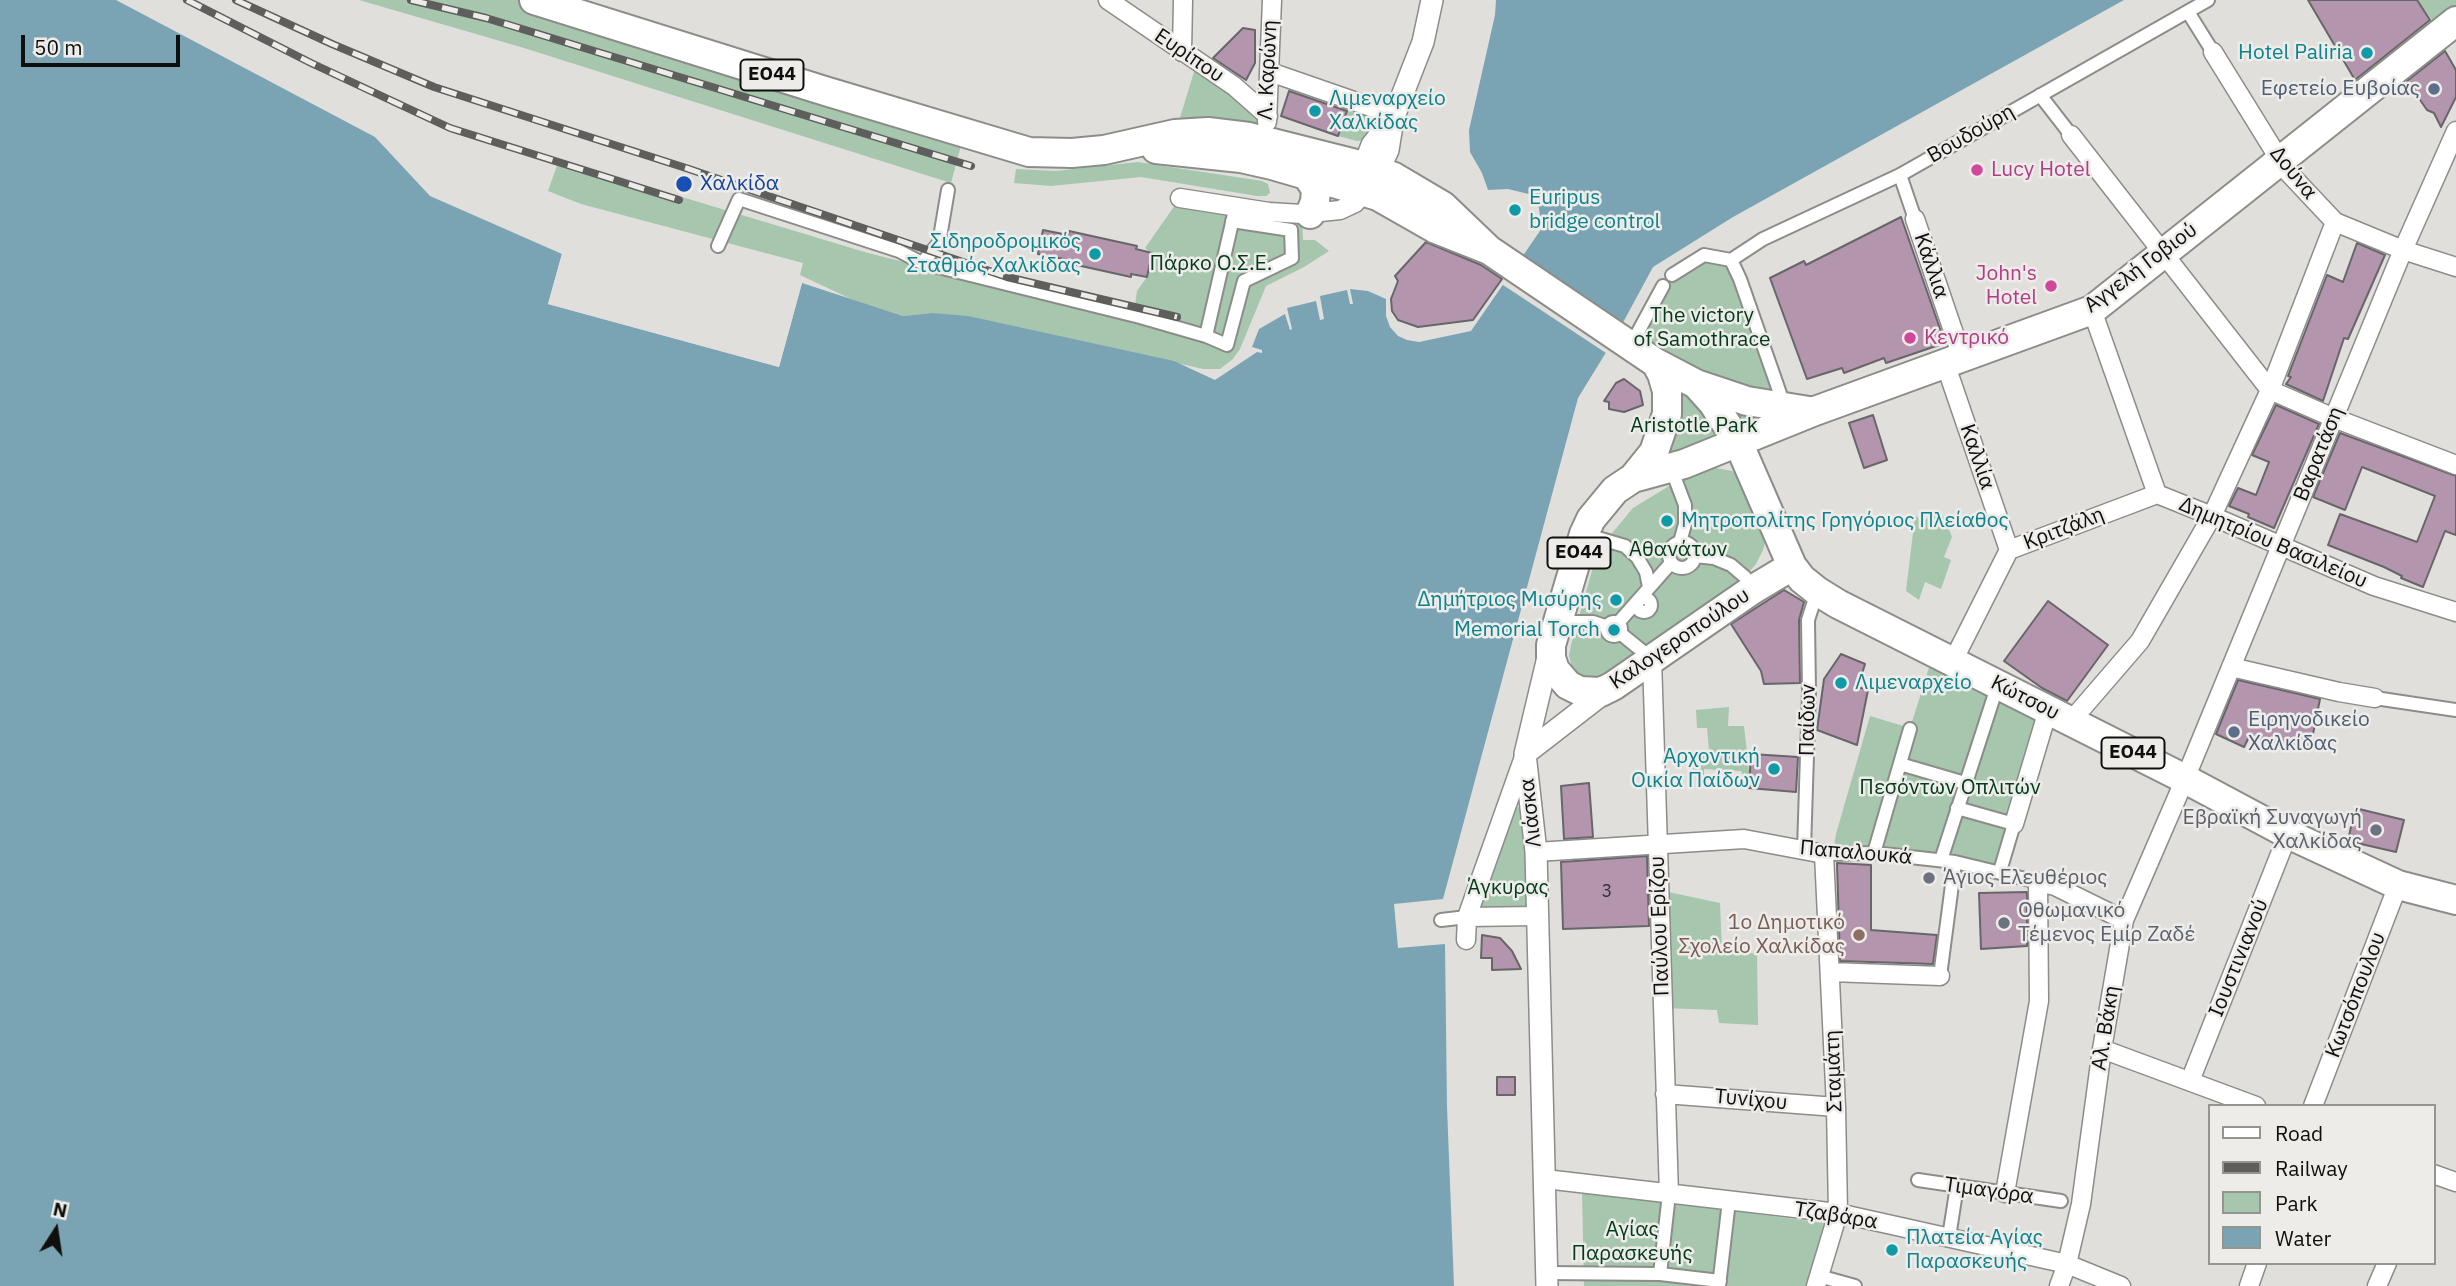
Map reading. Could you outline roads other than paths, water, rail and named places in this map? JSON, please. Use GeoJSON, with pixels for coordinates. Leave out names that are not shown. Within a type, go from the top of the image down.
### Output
{"type":"FeatureCollection","features":[{"type":"Feature","properties":{"kind":"main road","name":"ΕΟ44"},"geometry":{"type":"LineString","coordinates":[[534,0],[1011,148],[1046,153],[1072,153],[1119,147],[1154,137],[1266,128],[1369,176],[1398,206],[1436,229],[1492,252],[1628,343],[1661,374],[1747,401],[1785,409],[1815,411]]}},
{"type":"Feature","properties":{"kind":"main road","name":"Αγγελή Γοβιού"},"geometry":{"type":"LineString","coordinates":[[1738,442],[1815,411],[2092,310],[2455,25]]}},
{"type":"Feature","properties":{"kind":"main road","name":"ΕΟ44"},"geometry":{"type":"LineString","coordinates":[[1119,147],[1219,154],[1306,174],[1369,176]]}},
{"type":"Feature","properties":{"kind":"main road"},"geometry":{"type":"LineString","coordinates":[[1306,174],[1316,189],[1310,214]]}},
{"type":"Feature","properties":{"kind":"main road","name":"ΕΟ44"},"geometry":{"type":"LineString","coordinates":[[1633,478],[1647,463],[1660,439],[1668,402],[1661,374]]}},
{"type":"Feature","properties":{"kind":"main road","name":"Κώτσου"},"geometry":{"type":"LineString","coordinates":[[1696,384],[1713,402],[1738,442],[1792,566],[1808,585],[1838,604],[2060,715],[2288,834],[2398,885],[2456,900]]}},
{"type":"Feature","properties":{"kind":"main road","name":"Λιάσκα"},"geometry":{"type":"LineString","coordinates":[[1555,633],[1584,534],[1598,509],[1615,490],[1633,478],[1671,468],[1738,442]]}},
{"type":"Feature","properties":{"kind":"main road","name":"Καλογεροπούλου"},"geometry":{"type":"LineString","coordinates":[[1555,633],[1552,664],[1558,676],[1568,685],[1587,692],[1601,692],[1792,566]]}},
{"type":"Feature","properties":{"kind":"street"},"geometry":{"type":"LineString","coordinates":[[1182,52],[1184,0]]}},
{"type":"Feature","properties":{"kind":"street","name":"Λ. Καρώνη"},"geometry":{"type":"LineString","coordinates":[[1266,128],[1272,0]]}},
{"type":"Feature","properties":{"kind":"street"},"geometry":{"type":"LineString","coordinates":[[1234,214],[1322,214],[1349,206],[1388,150],[1394,117],[1423,42],[1432,0]]}},
{"type":"Feature","properties":{"kind":"street","name":"Βουδούρη"},"geometry":{"type":"LineString","coordinates":[[1731,260],[1763,239],[1900,175],[2208,0]]}},
{"type":"Feature","properties":{"kind":"street","name":"Ευρίπου"},"geometry":{"type":"LineString","coordinates":[[1110,1],[1234,86],[1266,128]]}},
{"type":"Feature","properties":{"kind":"street","name":"Δούνα"},"geometry":{"type":"LineString","coordinates":[[2188,12],[2280,161],[2335,222],[2403,250],[2456,267]]}},
{"type":"Feature","properties":{"kind":"street"},"geometry":{"type":"LineString","coordinates":[[1270,72],[1394,117]]}},
{"type":"Feature","properties":{"kind":"street"},"geometry":{"type":"LineString","coordinates":[[2040,95],[2270,390],[2456,465]]}},
{"type":"Feature","properties":{"kind":"street","name":"Βαρατάση"},"geometry":{"type":"LineString","coordinates":[[2185,779],[2403,250],[2456,131]]}},
{"type":"Feature","properties":{"kind":"street","name":"Κάλλια"},"geometry":{"type":"LineString","coordinates":[[1900,175],[1915,219],[1953,360]]}},
{"type":"Feature","properties":{"kind":"street"},"geometry":{"type":"LineString","coordinates":[[922,262],[939,243],[947,190]]}},
{"type":"Feature","properties":{"kind":"street"},"geometry":{"type":"LineString","coordinates":[[718,246],[739,199],[899,251],[922,262],[1140,317],[1227,345],[1244,281],[1292,258],[1291,230],[1180,198]]}},
{"type":"Feature","properties":{"kind":"street"},"geometry":{"type":"LineString","coordinates":[[1206,337],[1234,214]]}},
{"type":"Feature","properties":{"kind":"street"},"geometry":{"type":"LineString","coordinates":[[2000,871],[2014,824],[2060,715],[2140,641],[2212,516],[2270,390],[2335,222]]}},
{"type":"Feature","properties":{"kind":"street"},"geometry":{"type":"LineString","coordinates":[[1672,275],[1704,255],[1731,260],[1785,409]]}},
{"type":"Feature","properties":{"kind":"street"},"geometry":{"type":"LineString","coordinates":[[1628,343],[1663,286]]}},
{"type":"Feature","properties":{"kind":"street","name":"Δημητρίου Βασιλείου"},"geometry":{"type":"LineString","coordinates":[[2092,310],[2157,494],[2374,586],[2456,612]]}},
{"type":"Feature","properties":{"kind":"street","name":"Καλλία"},"geometry":{"type":"LineString","coordinates":[[1953,360],[2009,550]]}},
{"type":"Feature","properties":{"kind":"street"},"geometry":{"type":"LineString","coordinates":[[1671,468],[1685,505],[1681,542]]}},
{"type":"Feature","properties":{"kind":"street","name":"Κριτζάλη"},"geometry":{"type":"LineString","coordinates":[[1953,662],[2009,550],[2157,494]]}},
{"type":"Feature","properties":{"kind":"street"},"geometry":{"type":"LineString","coordinates":[[1584,534],[1625,546],[1637,557],[1646,572],[1649,587]]}},
{"type":"Feature","properties":{"kind":"street"},"geometry":{"type":"LineString","coordinates":[[1681,542],[1689,544],[1695,556],[1688,567],[1679,568],[1671,564],[1668,552],[1673,545],[1681,542]]}},
{"type":"Feature","properties":{"kind":"street"},"geometry":{"type":"LineString","coordinates":[[1695,556],[1714,558],[1731,565],[1745,577],[1752,590]]}},
{"type":"Feature","properties":{"kind":"street"},"geometry":{"type":"LineString","coordinates":[[1615,628],[1671,564]]}},
{"type":"Feature","properties":{"kind":"street","name":"Παίδων"},"geometry":{"type":"LineString","coordinates":[[1804,850],[1809,703],[1808,620],[1817,591]]}},
{"type":"Feature","properties":{"kind":"street"},"geometry":{"type":"LineString","coordinates":[[1555,633],[1593,622],[1615,628],[1652,659]]}},
{"type":"Feature","properties":{"kind":"street","name":"Λιάσκα"},"geometry":{"type":"LineString","coordinates":[[1547,1279],[1545,1179],[1536,1154],[1536,852],[1525,754],[1555,633]]}},
{"type":"Feature","properties":{"kind":"street","name":"Παύλου Ερίζου"},"geometry":{"type":"LineString","coordinates":[[1652,659],[1669,1194]]}},
{"type":"Feature","properties":{"kind":"street"},"geometry":{"type":"LineString","coordinates":[[2231,667],[2339,692],[2456,710]]}},
{"type":"Feature","properties":{"kind":"street"},"geometry":{"type":"LineString","coordinates":[[1941,860],[1998,684]]}},
{"type":"Feature","properties":{"kind":"street"},"geometry":{"type":"LineString","coordinates":[[1466,940],[1468,917],[1525,754],[1613,686]]}},
{"type":"Feature","properties":{"kind":"street"},"geometry":{"type":"LineString","coordinates":[[1874,853],[1910,729]]}},
{"type":"Feature","properties":{"kind":"street"},"geometry":{"type":"LineString","coordinates":[[1900,764],[1965,783]]}},
{"type":"Feature","properties":{"kind":"street","name":"Αλ. Βάκη"},"geometry":{"type":"LineString","coordinates":[[2059,1286],[2081,1204],[2102,1049],[2124,920],[2185,779]]}},
{"type":"Feature","properties":{"kind":"street"},"geometry":{"type":"LineString","coordinates":[[1957,808],[2014,824]]}},
{"type":"Feature","properties":{"kind":"street","name":"Ιουστινιανού"},"geometry":{"type":"LineString","coordinates":[[2190,1081],[2288,834]]}},
{"type":"Feature","properties":{"kind":"street","name":"Παπαλουκά"},"geometry":{"type":"LineString","coordinates":[[1536,852],[1744,839],[1824,853],[1874,853],[1941,860],[2000,871],[2054,886],[2124,920]]}},
{"type":"Feature","properties":{"kind":"street","name":"Σταμάτη"},"geometry":{"type":"LineString","coordinates":[[1818,1281],[1838,1213],[1836,1107],[1824,853]]}},
{"type":"Feature","properties":{"kind":"street"},"geometry":{"type":"LineString","coordinates":[[1830,972],[1940,976],[1955,862]]}},
{"type":"Feature","properties":{"kind":"street"},"geometry":{"type":"LineString","coordinates":[[2005,1193],[2039,1001],[2038,882]]}},
{"type":"Feature","properties":{"kind":"street","name":"Κωτσόπουλου"},"geometry":{"type":"LineString","coordinates":[[2314,1104],[2398,885]]}},
{"type":"Feature","properties":{"kind":"street"},"geometry":{"type":"LineString","coordinates":[[1441,920],[1537,916]]}},
{"type":"Feature","properties":{"kind":"street"},"geometry":{"type":"LineString","coordinates":[[2102,1049],[2251,1104]]}},
{"type":"Feature","properties":{"kind":"street","name":"Τυνίχου"},"geometry":{"type":"LineString","coordinates":[[1665,1094],[1836,1107]]}},
{"type":"Feature","properties":{"kind":"street"},"geometry":{"type":"LineString","coordinates":[[2435,1175],[2456,1182]]}},
{"type":"Feature","properties":{"kind":"street","name":"Τζαβάρα"},"geometry":{"type":"LineString","coordinates":[[1545,1179],[1838,1213],[2067,1264],[2121,1286]]}},
{"type":"Feature","properties":{"kind":"street","name":"Τιμαγόρα"},"geometry":{"type":"LineString","coordinates":[[1918,1180],[2061,1201]]}},
{"type":"Feature","properties":{"kind":"street"},"geometry":{"type":"LineString","coordinates":[[1949,1237],[1956,1186]]}},
{"type":"Feature","properties":{"kind":"street"},"geometry":{"type":"LineString","coordinates":[[1660,1274],[1669,1194]]}},
{"type":"Feature","properties":{"kind":"street"},"geometry":{"type":"LineString","coordinates":[[1547,1279],[1660,1274],[1720,1284],[1729,1200]]}},
{"type":"Feature","properties":{"kind":"street"},"geometry":{"type":"LineString","coordinates":[[2249,1286],[2256,1265]]}},
{"type":"Feature","properties":{"kind":"street"},"geometry":{"type":"LineString","coordinates":[[2377,1286],[2386,1265]]}},
{"type":"Feature","properties":{"kind":"street"},"geometry":{"type":"LineString","coordinates":[[1818,1281],[1855,1286]]}},
{"type":"Feature","properties":{"kind":"water"},"geometry":{"type":"Polygon","coordinates":[[[0,0],[116,0],[375,137],[430,196],[562,254],[548,304],[779,367],[802,283],[903,316],[932,313],[968,316],[1174,361],[1215,380],[1257,352],[1262,353],[1262,350],[1252,347],[1259,329],[1285,314],[1290,330],[1292,329],[1287,308],[1316,301],[1320,320],[1324,319],[1320,296],[1347,290],[1350,304],[1353,304],[1350,289],[1368,291],[1386,299],[1386,316],[1390,327],[1398,336],[1407,340],[1419,342],[1471,331],[1542,228],[1537,196],[1508,189],[1488,190],[1470,152],[1469,130],[1496,0],[2124,0],[1733,217],[1653,267],[1578,398],[1443,899],[1394,904],[1398,948],[1445,944],[1447,1107],[1454,1286],[0,1286],[0,0]]]}},
{"type":"Feature","properties":{"kind":"railway"},"geometry":{"type":"LineString","coordinates":[[187,0],[311,63],[450,128],[679,200]]}},
{"type":"Feature","properties":{"kind":"railway"},"geometry":{"type":"LineString","coordinates":[[236,0],[434,87],[689,169],[1007,277],[1177,317]]}},
{"type":"Feature","properties":{"kind":"railway"},"geometry":{"type":"LineString","coordinates":[[411,0],[486,18],[971,166]]}},
{"type":"Feature","properties":{"kind":"place","name":"Hotel Paliria"},"geometry":{"type":"Point","coordinates":[2367,53]}},
{"type":"Feature","properties":{"kind":"place","name":"Εφετείο Ευβοίας"},"geometry":{"type":"Point","coordinates":[2434,89]}},
{"type":"Feature","properties":{"kind":"place","name":"Λιμεναρχείο Χαλκίδας"},"geometry":{"type":"Point","coordinates":[1315,111]}},
{"type":"Feature","properties":{"kind":"place","name":"Lucy Hotel"},"geometry":{"type":"Point","coordinates":[1977,170]}},
{"type":"Feature","properties":{"kind":"place","name":"Χαλκίδα"},"geometry":{"type":"Point","coordinates":[684,184]}},
{"type":"Feature","properties":{"kind":"place","name":"Euripus bridge control"},"geometry":{"type":"Point","coordinates":[1515,210]}},
{"type":"Feature","properties":{"kind":"place","name":"Σιδηροδρομικός Σταθμός Χαλκίδας"},"geometry":{"type":"Point","coordinates":[1095,254]}},
{"type":"Feature","properties":{"kind":"place","name":"John's Hotel"},"geometry":{"type":"Point","coordinates":[2051,286]}},
{"type":"Feature","properties":{"kind":"place","name":"Κεντρικό"},"geometry":{"type":"Point","coordinates":[1910,338]}},
{"type":"Feature","properties":{"kind":"place","name":"Μητροπολίτης Γρηγόριος Πλείαθος"},"geometry":{"type":"Point","coordinates":[1667,521]}},
{"type":"Feature","properties":{"kind":"place","name":"Δημήτριος Μισύρης"},"geometry":{"type":"Point","coordinates":[1616,600]}},
{"type":"Feature","properties":{"kind":"place","name":"Memorial Torch"},"geometry":{"type":"Point","coordinates":[1614,630]}},
{"type":"Feature","properties":{"kind":"place","name":"Λιμεναρχείο"},"geometry":{"type":"Point","coordinates":[1841,683]}},
{"type":"Feature","properties":{"kind":"place","name":"Ειρηνοδικείο Χαλκίδας"},"geometry":{"type":"Point","coordinates":[2234,732]}},
{"type":"Feature","properties":{"kind":"place","name":"Αρχοντική Οικία Παίδων"},"geometry":{"type":"Point","coordinates":[1774,769]}},
{"type":"Feature","properties":{"kind":"place","name":"Εβραϊκή Συναγωγή Χαλκίδας"},"geometry":{"type":"Point","coordinates":[2376,830]}},
{"type":"Feature","properties":{"kind":"place","name":"Άγιος Ελευθέριος"},"geometry":{"type":"Point","coordinates":[1929,878]}},
{"type":"Feature","properties":{"kind":"place","name":"Οθωμανικό Τέμενος Εμίρ Ζαδέ"},"geometry":{"type":"Point","coordinates":[2004,923]}},
{"type":"Feature","properties":{"kind":"place","name":"1ο Δημοτικό Σχολείο Χαλκίδας"},"geometry":{"type":"Point","coordinates":[1859,935]}},
{"type":"Feature","properties":{"kind":"place","name":"Πλατεία Αγίας Παρασκευής"},"geometry":{"type":"Point","coordinates":[1892,1250]}},
{"type":"Feature","properties":{"kind":"park label","name":"Πάρκο Ο.Σ.Ε."},"geometry":{"type":"Point","coordinates":[1211,264]}},
{"type":"Feature","properties":{"kind":"park label","name":"The victory of Samothrace"},"geometry":{"type":"Point","coordinates":[1702,328]}},
{"type":"Feature","properties":{"kind":"park label","name":"Aristotle Park"},"geometry":{"type":"Point","coordinates":[1694,426]}},
{"type":"Feature","properties":{"kind":"park label","name":"Αθανάτων"},"geometry":{"type":"Point","coordinates":[1678,550]}},
{"type":"Feature","properties":{"kind":"park label","name":"Πεσόντων Οπλιτών"},"geometry":{"type":"Point","coordinates":[1950,788]}},
{"type":"Feature","properties":{"kind":"park label","name":"Άγκυρας"},"geometry":{"type":"Point","coordinates":[1508,888]}},
{"type":"Feature","properties":{"kind":"park label","name":"Αγίας Παρασκευής"},"geometry":{"type":"Point","coordinates":[1632,1242]}}]}
